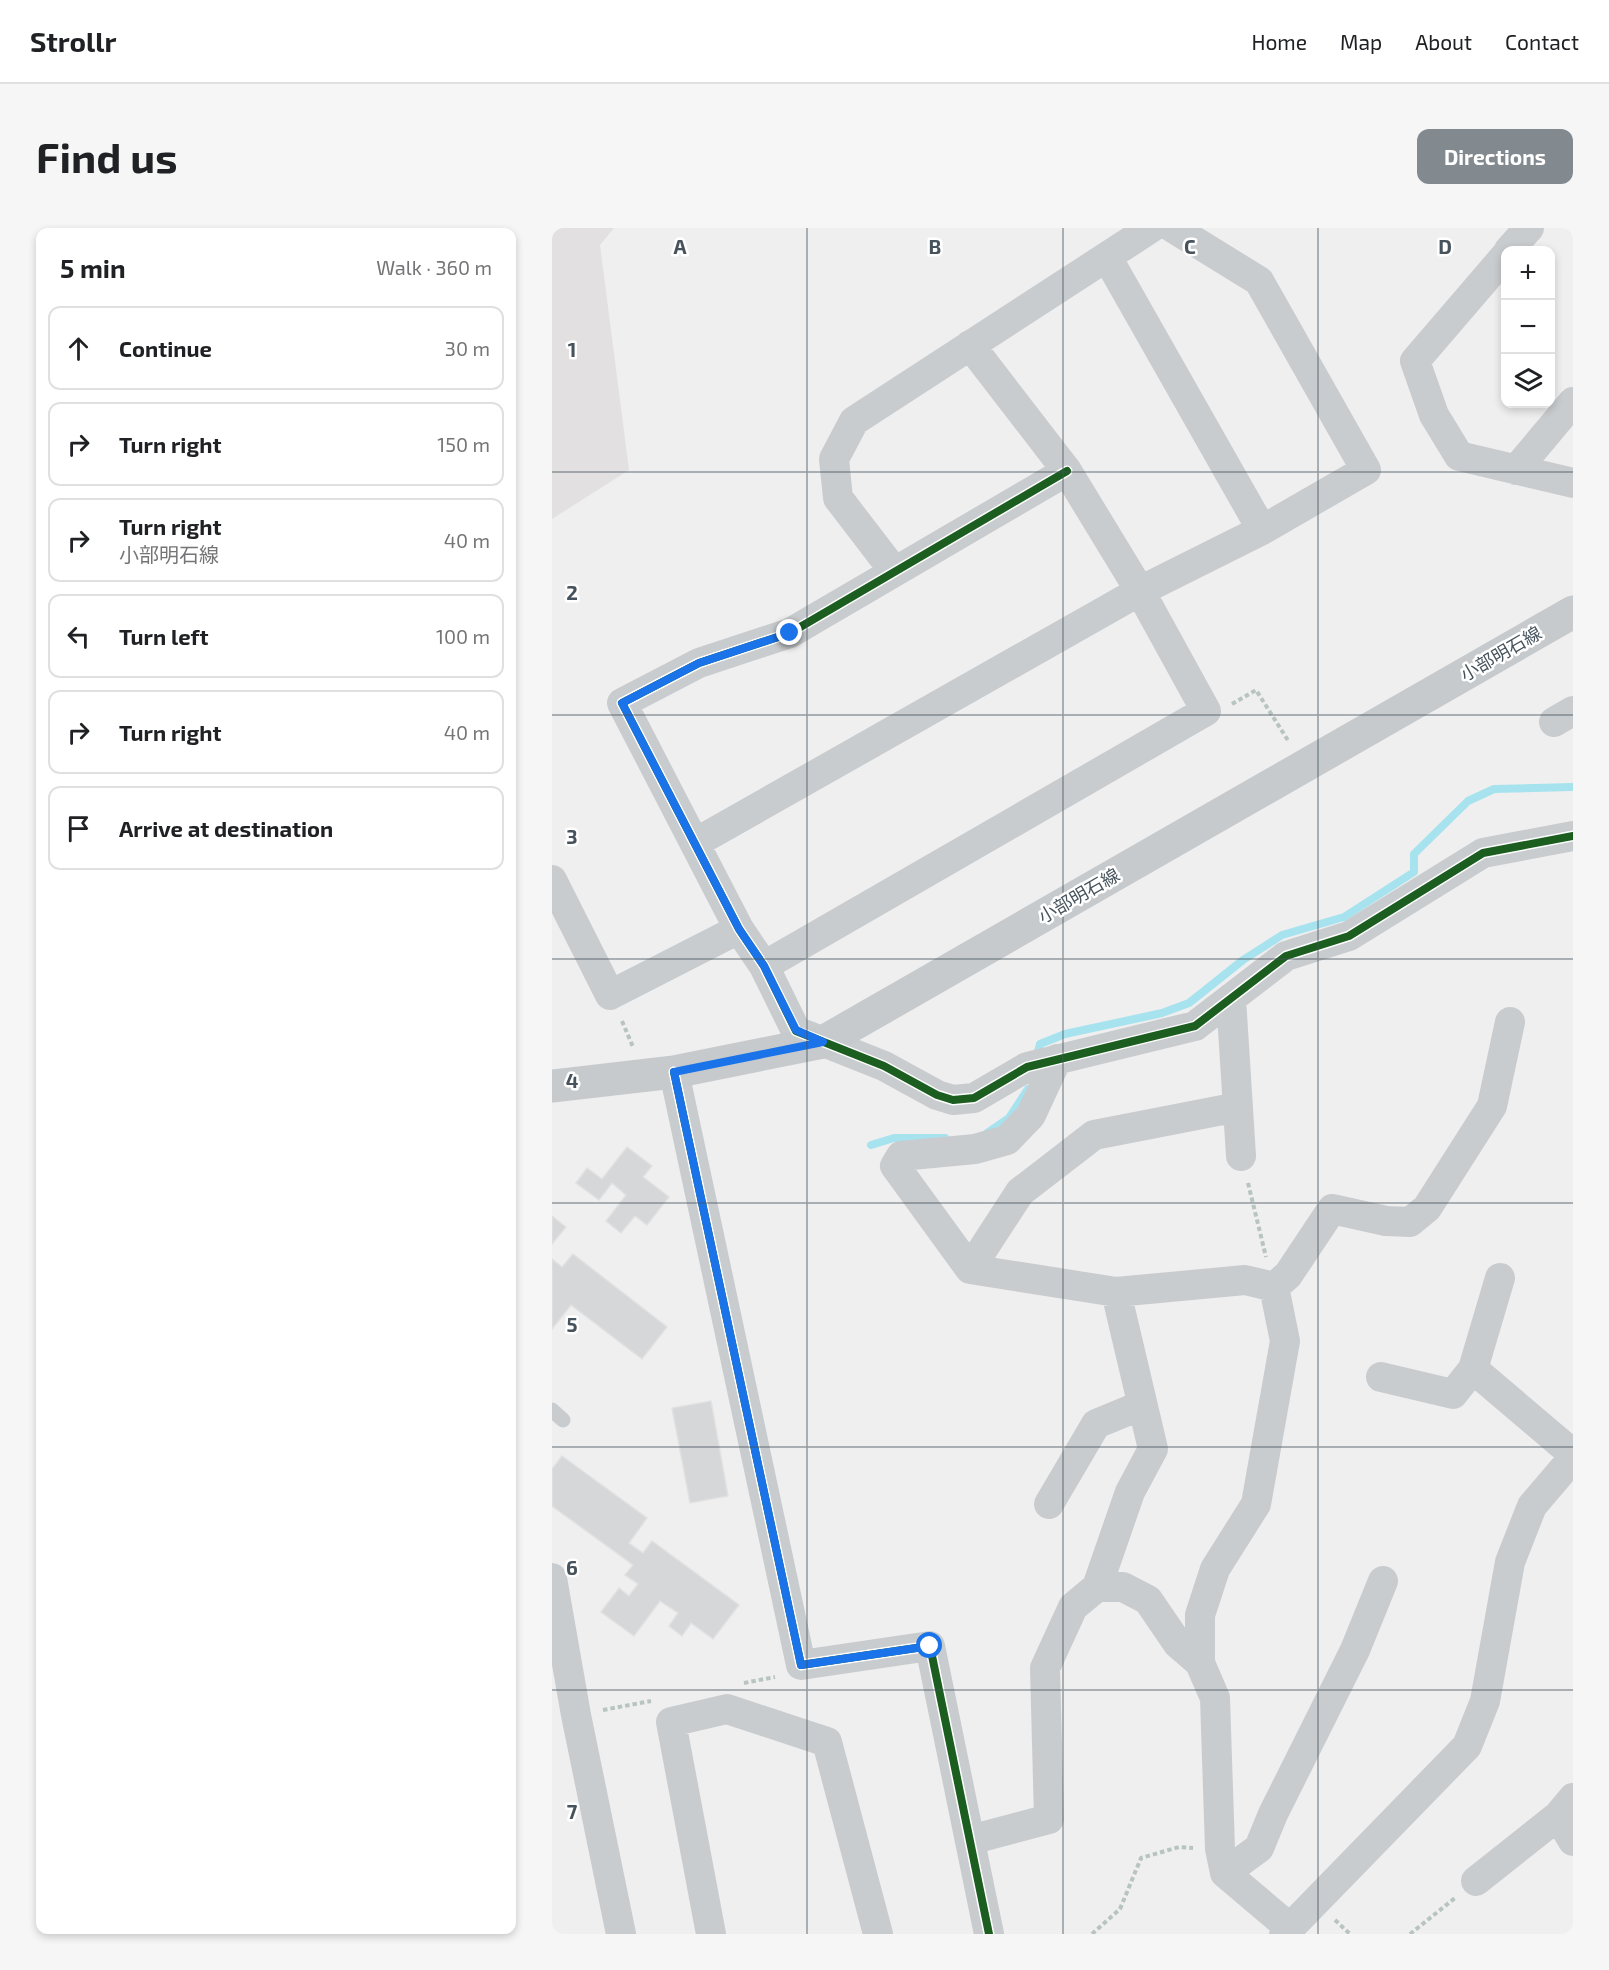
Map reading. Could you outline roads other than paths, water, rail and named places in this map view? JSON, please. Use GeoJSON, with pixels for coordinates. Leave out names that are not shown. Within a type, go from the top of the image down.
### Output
{"type":"FeatureCollection","features":[{"type":"Feature","properties":{"kind":"main road","name":"小部明石線"},"geometry":{"type":"LineString","coordinates":[[552,1086],[674,1072],[823,1042],[1573,612]]}},
{"type":"Feature","properties":{"kind":"street"},"geometry":{"type":"LineString","coordinates":[[894,571],[838,498],[834,459],[854,421],[1151,228]]}},
{"type":"Feature","properties":{"kind":"street"},"geometry":{"type":"LineString","coordinates":[[695,843],[1140,591],[1262,531],[1366,470],[1259,281],[1173,228]]}},
{"type":"Feature","properties":{"kind":"street"},"geometry":{"type":"LineString","coordinates":[[1513,246],[1529,228]]}},
{"type":"Feature","properties":{"kind":"street"},"geometry":{"type":"LineString","coordinates":[[1107,257],[1262,531]]}},
{"type":"Feature","properties":{"kind":"street"},"geometry":{"type":"LineString","coordinates":[[1501,261],[1415,361],[1434,415],[1459,456],[1573,483]]}},
{"type":"Feature","properties":{"kind":"street"},"geometry":{"type":"LineString","coordinates":[[764,966],[1206,711],[1140,591],[1067,471],[970,345]]}},
{"type":"Feature","properties":{"kind":"street"},"geometry":{"type":"LineString","coordinates":[[1516,470],[1573,402]]}},
{"type":"Feature","properties":{"kind":"street"},"geometry":{"type":"LineString","coordinates":[[1067,471],[790,633],[699,663],[622,703],[739,929],[764,966],[796,1030],[884,1066],[937,1095],[952,1100],[974,1098],[1042,1063],[1195,1026],[1286,956],[1349,936],[1483,853],[1573,836]]}},
{"type":"Feature","properties":{"kind":"street"},"geometry":{"type":"LineString","coordinates":[[552,880],[610,995],[739,929]]}},
{"type":"Feature","properties":{"kind":"street"},"geometry":{"type":"LineString","coordinates":[[1231,998],[1241,1156]]}},
{"type":"Feature","properties":{"kind":"street"},"geometry":{"type":"LineString","coordinates":[[1274,1287],[1288,1275],[1332,1209],[1386,1221],[1410,1222],[1427,1208],[1492,1106],[1510,1022]]}},
{"type":"Feature","properties":{"kind":"street"},"geometry":{"type":"LineString","coordinates":[[1042,1063],[1031,1114],[1006,1140],[975,1149],[901,1156],[895,1166],[970,1269],[1116,1292],[1245,1280],[1274,1287]]}},
{"type":"Feature","properties":{"kind":"street"},"geometry":{"type":"LineString","coordinates":[[674,1072],[801,1665],[930,1646],[989,1934]]}},
{"type":"Feature","properties":{"kind":"street"},"geometry":{"type":"LineString","coordinates":[[970,1269],[1020,1192],[1094,1135],[1238,1107]]}},
{"type":"Feature","properties":{"kind":"street"},"geometry":{"type":"LineString","coordinates":[[1381,1377],[1453,1394],[1473,1369],[1500,1278]]}},
{"type":"Feature","properties":{"kind":"street"},"geometry":{"type":"LineString","coordinates":[[1274,1287],[1285,1341],[1256,1504],[1215,1569],[1200,1615],[1200,1663],[1215,1698],[1222,1861],[1287,1931],[1467,1746],[1485,1701],[1510,1562],[1532,1506],[1573,1456],[1473,1369]]}},
{"type":"Feature","properties":{"kind":"street"},"geometry":{"type":"LineString","coordinates":[[970,1840],[1049,1819],[1046,1668],[1073,1607],[1097,1587],[1130,1491],[1153,1449],[1116,1292]]}},
{"type":"Feature","properties":{"kind":"street"},"geometry":{"type":"LineString","coordinates":[[1049,1504],[1096,1424],[1142,1405]]}},
{"type":"Feature","properties":{"kind":"street"},"geometry":{"type":"LineString","coordinates":[[552,1578],[576,1715],[621,1934]]}},
{"type":"Feature","properties":{"kind":"street"},"geometry":{"type":"LineString","coordinates":[[1222,1861],[1259,1848],[1273,1814],[1355,1650],[1383,1581]]}},
{"type":"Feature","properties":{"kind":"street"},"geometry":{"type":"LineString","coordinates":[[1097,1587],[1123,1587],[1148,1600],[1178,1644],[1200,1663]]}},
{"type":"Feature","properties":{"kind":"street"},"geometry":{"type":"LineString","coordinates":[[711,1934],[671,1722],[727,1709],[827,1742],[878,1934]]}},
{"type":"Feature","properties":{"kind":"street"},"geometry":{"type":"LineString","coordinates":[[1476,1881],[1568,1818]]}},
{"type":"Feature","properties":{"kind":"waterway"},"geometry":{"type":"LineString","coordinates":[[1036,1059],[1040,1044],[1065,1034],[1162,1013],[1189,1003],[1243,960],[1282,935],[1344,917],[1414,872],[1414,854],[1468,801],[1494,789],[1573,787]]}},
{"type":"Feature","properties":{"kind":"waterway"},"geometry":{"type":"LineString","coordinates":[[987,1133],[1009,1118],[1028,1089]]}},
{"type":"Feature","properties":{"kind":"waterway"},"geometry":{"type":"LineString","coordinates":[[871,1145],[894,1138],[945,1138]]}}]}
